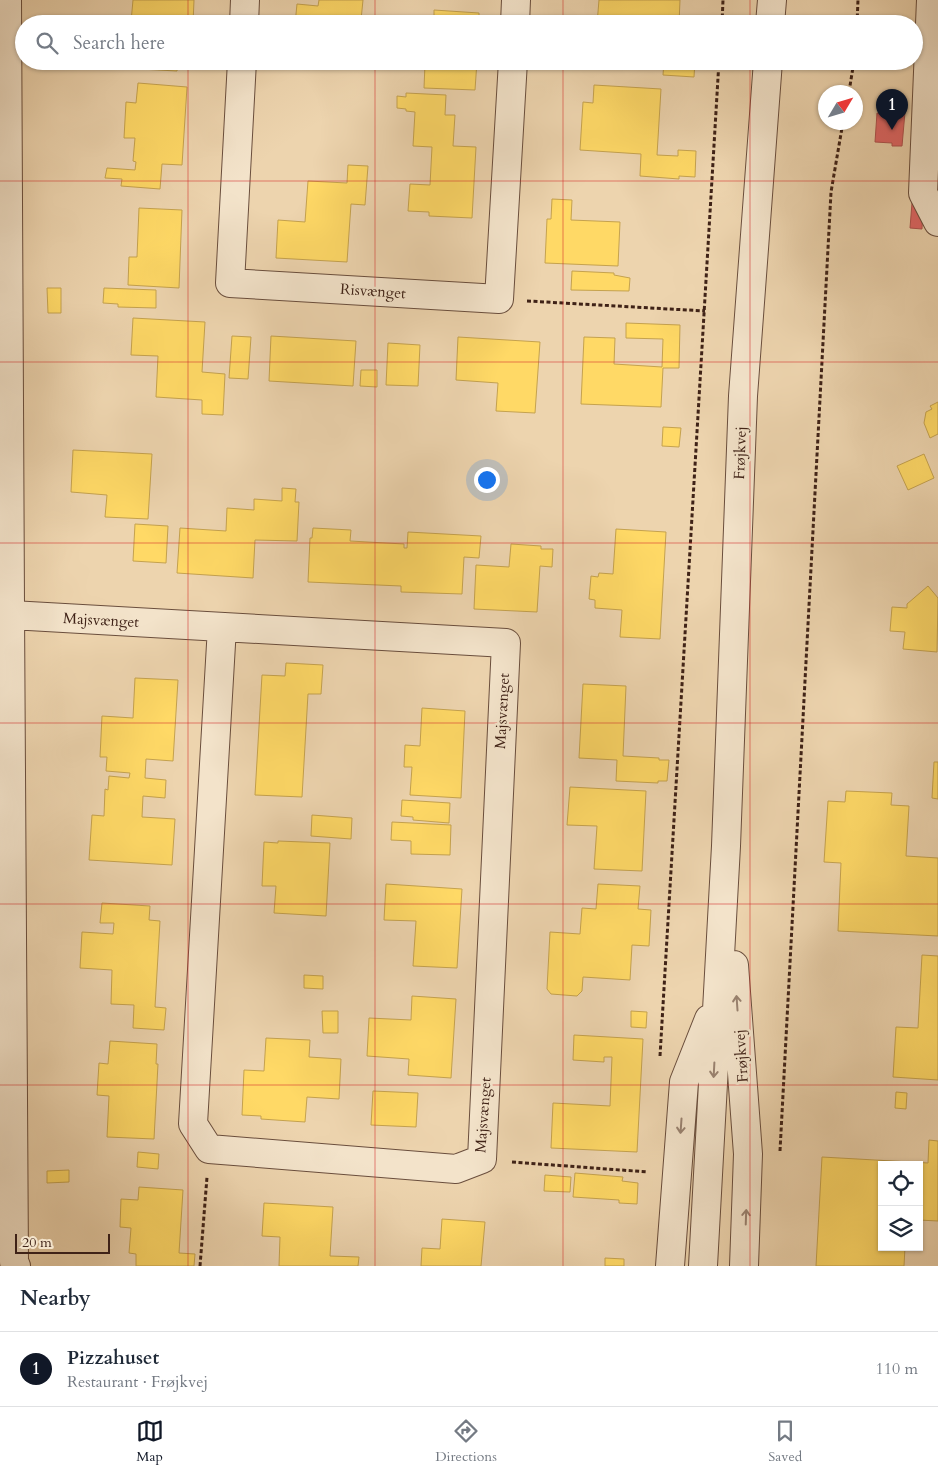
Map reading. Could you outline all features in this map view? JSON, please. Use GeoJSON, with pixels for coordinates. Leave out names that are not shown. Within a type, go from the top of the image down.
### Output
{"type":"FeatureCollection","features":[{"type":"Feature","properties":{"kind":"street"},"geometry":{"type":"LineString","coordinates":[[7,0],[5,299],[11,615],[6,994],[14,1262],[16,1266]]}},
{"type":"Feature","properties":{"kind":"street"},"geometry":{"type":"LineString","coordinates":[[244,15],[245,0]]}},
{"type":"Feature","properties":{"kind":"street"},"geometry":{"type":"LineString","coordinates":[[515,15],[516,0]]}},
{"type":"Feature","properties":{"kind":"street"},"geometry":{"type":"LineString","coordinates":[[771,15],[772,0]]}},
{"type":"Feature","properties":{"kind":"street"},"geometry":{"type":"LineString","coordinates":[[931,0],[923,193],[938,222]]}},
{"type":"Feature","properties":{"kind":"street","name":"Risvænget"},"geometry":{"type":"LineString","coordinates":[[242,70],[230,283],[499,299]]}},
{"type":"Feature","properties":{"kind":"street"},"geometry":{"type":"LineString","coordinates":[[499,299],[512,70]]}},
{"type":"Feature","properties":{"kind":"street","name":"Frøjkvej"},"geometry":{"type":"LineString","coordinates":[[704,1266],[726,846],[743,396],[767,70]]}},
{"type":"Feature","properties":{"kind":"street","name":"Majsvænget"},"geometry":{"type":"LineString","coordinates":[[11,615],[506,643],[482,1159],[456,1169],[209,1149]]}},
{"type":"Feature","properties":{"kind":"street"},"geometry":{"type":"LineString","coordinates":[[209,1149],[193,1124],[222,627]]}},
{"type":"Feature","properties":{"kind":"street","name":"Frøjkvej"},"geometry":{"type":"LineString","coordinates":[[726,846],[748,1154],[744,1266]]}},
{"type":"Feature","properties":{"kind":"street","name":"Frøjkvej"},"geometry":{"type":"LineString","coordinates":[[670,1266],[684,1082],[718,997]]}},
{"type":"Feature","properties":{"kind":"path"},"geometry":{"type":"LineString","coordinates":[[722,15],[723,0]]}},
{"type":"Feature","properties":{"kind":"path"},"geometry":{"type":"LineString","coordinates":[[857,15],[858,0]]}},
{"type":"Feature","properties":{"kind":"path"},"geometry":{"type":"LineString","coordinates":[[660,1064],[718,70]]}},
{"type":"Feature","properties":{"kind":"path"},"geometry":{"type":"LineString","coordinates":[[850,85],[853,70]]}},
{"type":"Feature","properties":{"kind":"path"},"geometry":{"type":"LineString","coordinates":[[780,1154],[831,192],[842,130]]}},
{"type":"Feature","properties":{"kind":"path"},"geometry":{"type":"LineString","coordinates":[[499,299],[705,311]]}},
{"type":"Feature","properties":{"kind":"path"},"geometry":{"type":"LineString","coordinates":[[200,1266],[209,1149]]}},
{"type":"Feature","properties":{"kind":"path"},"geometry":{"type":"LineString","coordinates":[[482,1159],[653,1173]]}},
{"type":"Feature","properties":{"kind":"building: Homes"},"geometry":{"type":"Polygon","coordinates":[[[133,0],[194,0],[193,15],[132,15],[133,0]]]}},
{"type":"Feature","properties":{"kind":"building: Homes"},"geometry":{"type":"Polygon","coordinates":[[[319,0],[363,0],[362,15],[296,15],[297,4],[318,6],[319,0]]]}},
{"type":"Feature","properties":{"kind":"building: Homes"},"geometry":{"type":"Polygon","coordinates":[[[599,0],[680,0],[679,15],[598,15],[599,0]]]}},
{"type":"Feature","properties":{"kind":"building: Homes"},"geometry":{"type":"Polygon","coordinates":[[[434,10],[479,13],[479,15],[434,15],[434,10]]]}},
{"type":"Feature","properties":{"kind":"building: Homes"},"geometry":{"type":"Polygon","coordinates":[[[425,70],[476,70],[475,90],[424,88],[425,70]]]}},
{"type":"Feature","properties":{"kind":"building: Homes"},"geometry":{"type":"Polygon","coordinates":[[[663,70],[694,70],[694,77],[663,75],[663,70]]]}},
{"type":"Feature","properties":{"kind":"building: Homes"},"geometry":{"type":"Polygon","coordinates":[[[138,83],[187,87],[182,165],[162,164],[160,189],[121,186],[122,179],[105,178],[107,168],[135,170],[136,162],[133,161],[135,138],[124,138],[126,102],[136,103],[138,83]]]}},
{"type":"Feature","properties":{"kind":"building: Homes"},"geometry":{"type":"Polygon","coordinates":[[[594,85],[661,89],[657,155],[678,156],[678,150],[696,151],[695,177],[679,176],[679,179],[640,176],[641,154],[580,150],[583,102],[593,103],[594,85]]]}},
{"type":"Feature","properties":{"kind":"building: Homes"},"geometry":{"type":"Polygon","coordinates":[[[406,93],[446,95],[445,115],[455,115],[453,146],[476,147],[472,218],[429,216],[429,212],[408,211],[410,184],[430,185],[432,147],[413,146],[415,112],[397,108],[397,96],[406,97],[406,93]]]}},
{"type":"Feature","properties":{"kind":"building: Homes"},"geometry":{"type":"Polygon","coordinates":[[[348,165],[368,166],[365,205],[351,204],[347,262],[276,258],[278,220],[305,222],[308,181],[347,183],[348,165]]]}},
{"type":"Feature","properties":{"kind":"building: Homes"},"geometry":{"type":"Polygon","coordinates":[[[552,199],[572,200],[571,220],[620,222],[618,266],[545,263],[547,219],[551,219],[552,199]]]}},
{"type":"Feature","properties":{"kind":"building: Homes"},"geometry":{"type":"Polygon","coordinates":[[[139,208],[182,210],[179,288],[128,285],[129,257],[137,257],[139,208]]]}},
{"type":"Feature","properties":{"kind":"building: Homes"},"geometry":{"type":"Polygon","coordinates":[[[572,271],[614,273],[614,275],[630,278],[629,291],[571,290],[572,271]]]}},
{"type":"Feature","properties":{"kind":"building: Homes"},"geometry":{"type":"Polygon","coordinates":[[[47,288],[61,288],[61,313],[48,313],[47,288]]]}},
{"type":"Feature","properties":{"kind":"building: Homes"},"geometry":{"type":"Polygon","coordinates":[[[104,288],[156,290],[156,308],[118,307],[118,304],[103,303],[104,288]]]}},
{"type":"Feature","properties":{"kind":"building: Homes"},"geometry":{"type":"Polygon","coordinates":[[[133,318],[205,322],[202,372],[225,374],[223,415],[202,414],[202,400],[156,397],[158,356],[131,355],[133,318]]]}},
{"type":"Feature","properties":{"kind":"building: Homes"},"geometry":{"type":"Polygon","coordinates":[[[626,323],[680,325],[679,368],[663,368],[661,407],[581,404],[584,337],[615,338],[614,364],[662,367],[663,339],[626,338],[626,323]]]}},
{"type":"Feature","properties":{"kind":"building: Homes"},"geometry":{"type":"Polygon","coordinates":[[[232,336],[251,337],[248,379],[229,378],[232,336]]]}},
{"type":"Feature","properties":{"kind":"building: Homes"},"geometry":{"type":"Polygon","coordinates":[[[271,336],[356,341],[353,386],[269,381],[271,336]]]}},
{"type":"Feature","properties":{"kind":"building: Homes"},"geometry":{"type":"Polygon","coordinates":[[[458,337],[540,342],[535,413],[496,411],[498,383],[456,380],[458,337]]]}},
{"type":"Feature","properties":{"kind":"building: Homes"},"geometry":{"type":"Polygon","coordinates":[[[388,343],[420,345],[418,386],[386,385],[388,343]]]}},
{"type":"Feature","properties":{"kind":"building: Homes"},"geometry":{"type":"Polygon","coordinates":[[[361,370],[377,370],[377,387],[360,386],[361,370]]]}},
{"type":"Feature","properties":{"kind":"building: Homes"},"geometry":{"type":"Polygon","coordinates":[[[938,402],[938,434],[930,438],[924,423],[926,412],[932,409],[930,406],[938,402]]]}},
{"type":"Feature","properties":{"kind":"building: Homes"},"geometry":{"type":"Polygon","coordinates":[[[663,427],[681,428],[679,447],[662,446],[663,427]]]}},
{"type":"Feature","properties":{"kind":"building: Homes"},"geometry":{"type":"Polygon","coordinates":[[[73,450],[152,454],[148,519],[105,517],[107,495],[71,492],[73,450]]]}},
{"type":"Feature","properties":{"kind":"building: Homes"},"geometry":{"type":"Polygon","coordinates":[[[924,454],[934,478],[908,490],[897,466],[924,454]]]}},
{"type":"Feature","properties":{"kind":"building: Homes"},"geometry":{"type":"Polygon","coordinates":[[[282,488],[296,489],[295,502],[299,502],[297,541],[255,540],[253,578],[177,573],[180,528],[226,531],[227,508],[254,510],[254,499],[282,501],[282,488]]]}},
{"type":"Feature","properties":{"kind":"building: Homes"},"geometry":{"type":"Polygon","coordinates":[[[135,524],[168,526],[166,563],[133,561],[135,524]]]}},
{"type":"Feature","properties":{"kind":"building: Homes"},"geometry":{"type":"Polygon","coordinates":[[[313,528],[351,530],[350,541],[404,544],[404,548],[407,548],[408,532],[481,536],[479,558],[464,557],[462,594],[401,592],[401,586],[308,582],[310,538],[312,538],[313,528]]]}},
{"type":"Feature","properties":{"kind":"building: Homes"},"geometry":{"type":"Polygon","coordinates":[[[616,529],[666,532],[660,639],[620,637],[622,610],[595,608],[595,600],[589,599],[591,576],[598,577],[599,573],[613,574],[616,529]]]}},
{"type":"Feature","properties":{"kind":"building: Homes"},"geometry":{"type":"Polygon","coordinates":[[[511,544],[541,546],[541,549],[553,549],[552,567],[540,566],[537,612],[474,609],[476,565],[509,567],[511,544]]]}},
{"type":"Feature","properties":{"kind":"building: Homes"},"geometry":{"type":"Polygon","coordinates":[[[928,586],[938,598],[937,652],[903,649],[905,632],[890,631],[892,607],[907,608],[907,604],[928,586]]]}},
{"type":"Feature","properties":{"kind":"building: Homes"},"geometry":{"type":"Polygon","coordinates":[[[286,663],[323,665],[321,694],[308,694],[302,797],[255,795],[262,675],[285,676],[286,663]]]}},
{"type":"Feature","properties":{"kind":"building: Homes"},"geometry":{"type":"Polygon","coordinates":[[[135,678],[178,680],[173,761],[146,759],[145,778],[166,780],[165,798],[143,796],[142,817],[175,819],[172,865],[89,860],[92,815],[104,816],[105,789],[108,790],[109,776],[129,778],[130,773],[106,771],[107,757],[100,757],[102,716],[133,718],[135,678]]]}},
{"type":"Feature","properties":{"kind":"building: Homes"},"geometry":{"type":"Polygon","coordinates":[[[583,684],[626,686],[623,756],[669,760],[667,781],[658,781],[658,783],[616,781],[617,760],[579,758],[583,684]]]}},
{"type":"Feature","properties":{"kind":"building: Homes"},"geometry":{"type":"Polygon","coordinates":[[[422,708],[465,711],[461,798],[410,795],[412,767],[404,767],[405,745],[420,746],[422,708]]]}},
{"type":"Feature","properties":{"kind":"building: Homes"},"geometry":{"type":"Polygon","coordinates":[[[934,762],[938,762],[938,799],[932,798],[934,762]]]}},
{"type":"Feature","properties":{"kind":"building: Homes"},"geometry":{"type":"Polygon","coordinates":[[[570,787],[646,791],[642,871],[594,869],[597,826],[567,825],[570,787]]]}},
{"type":"Feature","properties":{"kind":"building: Homes"},"geometry":{"type":"Polygon","coordinates":[[[846,791],[892,793],[891,805],[909,806],[906,856],[938,858],[938,936],[838,931],[841,863],[824,862],[828,801],[845,802],[846,791]]]}},
{"type":"Feature","properties":{"kind":"building: Homes"},"geometry":{"type":"Polygon","coordinates":[[[402,800],[450,803],[449,823],[413,820],[413,817],[401,816],[402,800]]]}},
{"type":"Feature","properties":{"kind":"building: Homes"},"geometry":{"type":"Polygon","coordinates":[[[312,815],[352,818],[351,839],[311,836],[312,815]]]}},
{"type":"Feature","properties":{"kind":"building: Homes"},"geometry":{"type":"Polygon","coordinates":[[[392,822],[451,825],[450,855],[411,854],[411,841],[391,840],[392,822]]]}},
{"type":"Feature","properties":{"kind":"building: Homes"},"geometry":{"type":"Polygon","coordinates":[[[278,841],[330,843],[326,916],[274,913],[276,886],[262,886],[264,842],[278,843],[278,841]]]}},
{"type":"Feature","properties":{"kind":"building: Homes"},"geometry":{"type":"Polygon","coordinates":[[[386,884],[462,889],[457,968],[413,966],[416,921],[384,920],[386,884]]]}},
{"type":"Feature","properties":{"kind":"building: Homes"},"geometry":{"type":"Polygon","coordinates":[[[598,884],[640,886],[638,909],[651,910],[649,946],[632,945],[630,980],[583,977],[582,991],[577,996],[551,994],[547,989],[550,932],[580,934],[582,908],[596,909],[598,884]]]}},
{"type":"Feature","properties":{"kind":"building: Homes"},"geometry":{"type":"Polygon","coordinates":[[[102,903],[150,906],[149,920],[160,921],[155,1007],[166,1008],[164,1030],[133,1028],[134,1005],[111,1004],[112,970],[80,968],[82,932],[113,934],[114,923],[100,923],[102,903]]]}},
{"type":"Feature","properties":{"kind":"building: Homes"},"geometry":{"type":"Polygon","coordinates":[[[922,955],[938,956],[938,1080],[893,1077],[896,1027],[918,1028],[922,955]]]}},
{"type":"Feature","properties":{"kind":"building: Homes"},"geometry":{"type":"Polygon","coordinates":[[[304,975],[323,976],[323,989],[304,988],[304,975]]]}},
{"type":"Feature","properties":{"kind":"building: Homes"},"geometry":{"type":"Polygon","coordinates":[[[412,996],[456,999],[451,1078],[408,1075],[409,1059],[367,1056],[369,1018],[411,1020],[412,996]]]}},
{"type":"Feature","properties":{"kind":"building: Homes"},"geometry":{"type":"Polygon","coordinates":[[[322,1011],[338,1011],[338,1033],[323,1033],[322,1011]]]}},
{"type":"Feature","properties":{"kind":"building: Homes"},"geometry":{"type":"Polygon","coordinates":[[[631,1011],[647,1012],[646,1028],[631,1027],[631,1011]]]}},
{"type":"Feature","properties":{"kind":"building: Homes"},"geometry":{"type":"Polygon","coordinates":[[[574,1035],[643,1039],[637,1152],[551,1148],[553,1103],[610,1106],[612,1057],[604,1057],[604,1062],[573,1060],[574,1035]]]}},
{"type":"Feature","properties":{"kind":"building: Homes"},"geometry":{"type":"Polygon","coordinates":[[[266,1038],[310,1040],[309,1057],[341,1059],[339,1099],[307,1097],[305,1122],[261,1119],[261,1116],[242,1115],[244,1070],[264,1071],[266,1038]]]}},
{"type":"Feature","properties":{"kind":"building: Homes"},"geometry":{"type":"Polygon","coordinates":[[[110,1041],[157,1044],[156,1064],[158,1064],[154,1139],[107,1137],[109,1096],[97,1095],[99,1063],[108,1064],[110,1041]]]}},
{"type":"Feature","properties":{"kind":"building: Homes"},"geometry":{"type":"Polygon","coordinates":[[[373,1091],[418,1093],[416,1127],[371,1125],[373,1091]]]}},
{"type":"Feature","properties":{"kind":"building: Homes"},"geometry":{"type":"Polygon","coordinates":[[[896,1092],[907,1093],[906,1109],[895,1108],[896,1092]]]}},
{"type":"Feature","properties":{"kind":"building: Homes"},"geometry":{"type":"Polygon","coordinates":[[[929,1140],[938,1141],[938,1221],[923,1220],[923,1163],[928,1163],[929,1140]]]}},
{"type":"Feature","properties":{"kind":"building: Homes"},"geometry":{"type":"Polygon","coordinates":[[[138,1152],[159,1154],[158,1169],[137,1167],[138,1152]]]}},
{"type":"Feature","properties":{"kind":"building: Homes"},"geometry":{"type":"Polygon","coordinates":[[[822,1157],[893,1161],[878,1161],[878,1251],[905,1251],[904,1266],[816,1266],[822,1157]]]}},
{"type":"Feature","properties":{"kind":"building: Homes"},"geometry":{"type":"Polygon","coordinates":[[[69,1170],[69,1182],[47,1183],[47,1171],[69,1170]]]}},
{"type":"Feature","properties":{"kind":"building: Homes"},"geometry":{"type":"Polygon","coordinates":[[[575,1173],[623,1177],[622,1181],[638,1183],[637,1204],[619,1203],[619,1200],[573,1197],[575,1173]]]}},
{"type":"Feature","properties":{"kind":"building: Homes"},"geometry":{"type":"Polygon","coordinates":[[[545,1175],[571,1177],[570,1192],[544,1191],[545,1175]]]}},
{"type":"Feature","properties":{"kind":"building: Homes"},"geometry":{"type":"Polygon","coordinates":[[[139,1187],[183,1190],[179,1253],[195,1254],[194,1266],[136,1266],[136,1254],[129,1253],[131,1228],[120,1227],[121,1199],[138,1200],[139,1187]]]}},
{"type":"Feature","properties":{"kind":"building: Homes"},"geometry":{"type":"Polygon","coordinates":[[[264,1203],[333,1207],[330,1256],[359,1257],[358,1266],[279,1266],[280,1237],[262,1236],[264,1203]]]}},
{"type":"Feature","properties":{"kind":"building: Homes"},"geometry":{"type":"Polygon","coordinates":[[[442,1219],[485,1222],[481,1266],[421,1266],[422,1248],[440,1249],[442,1219]]]}},
{"type":"Feature","properties":{"kind":"building: Homes"},"geometry":{"type":"Polygon","coordinates":[[[605,1258],[624,1259],[624,1266],[605,1266],[605,1258]]]}},
{"type":"Feature","properties":{"kind":"building: Shops"},"geometry":{"type":"Polygon","coordinates":[[[890,111],[905,112],[902,146],[892,146],[892,143],[875,142],[877,113],[890,114],[890,111]]]}},
{"type":"Feature","properties":{"kind":"building: Shops"},"geometry":{"type":"Polygon","coordinates":[[[912,203],[923,204],[922,229],[910,228],[912,203]]]}},
{"type":"Feature","properties":{"kind":"place","name":"Pizzahuset"},"geometry":{"type":"Point","coordinates":[892,130]}}]}
